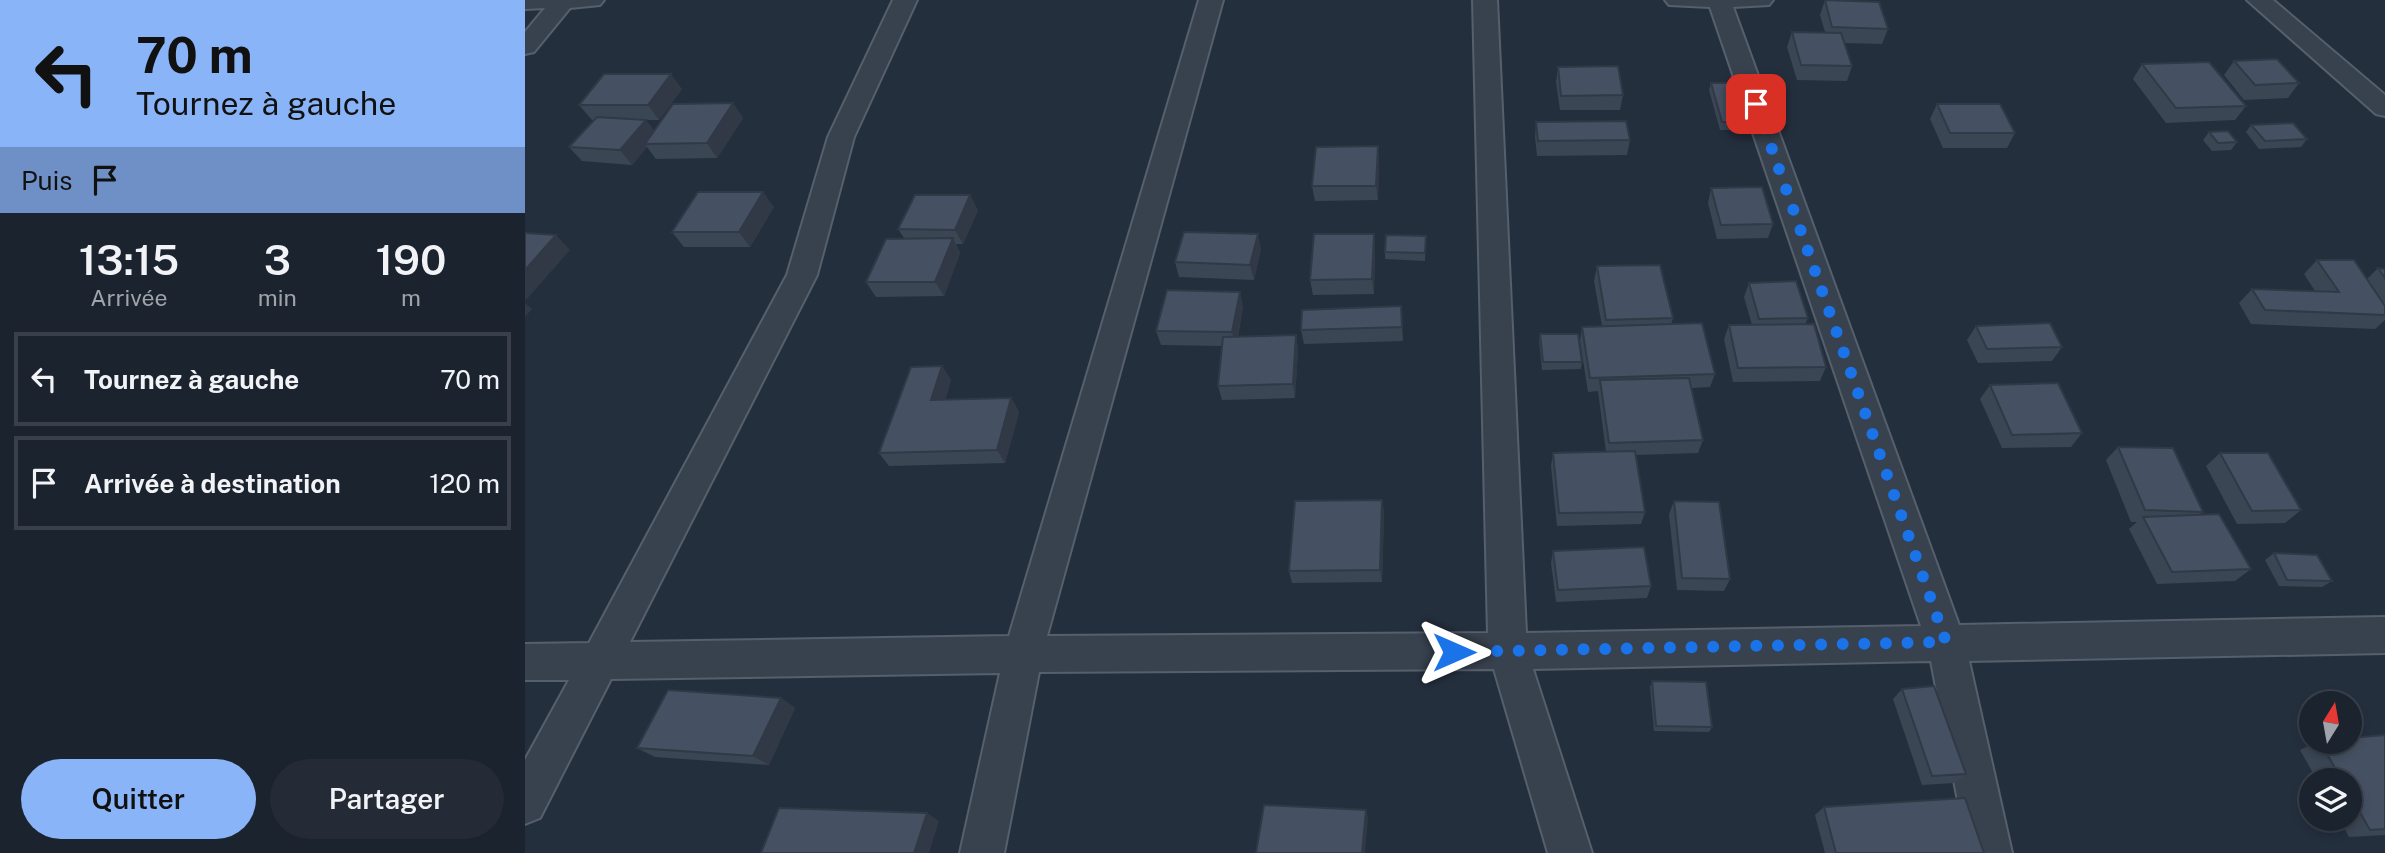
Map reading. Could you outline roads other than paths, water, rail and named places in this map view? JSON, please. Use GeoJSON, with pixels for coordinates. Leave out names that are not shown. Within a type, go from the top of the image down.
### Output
{"type":"FeatureCollection","features":[{"type":"Feature","properties":{"kind":"street"},"geometry":{"type":"LineString","coordinates":[[525,2],[592,0]]}},
{"type":"Feature","properties":{"kind":"street"},"geometry":{"type":"LineString","coordinates":[[525,803],[802,275],[841,137],[905,0]]}},
{"type":"Feature","properties":{"kind":"street"},"geometry":{"type":"LineString","coordinates":[[982,853],[1023,654],[1210,0],[1225,0]]}},
{"type":"Feature","properties":{"kind":"street"},"geometry":{"type":"LineString","coordinates":[[1485,0],[1508,651],[1570,853]]}},
{"type":"Feature","properties":{"kind":"street"},"geometry":{"type":"LineString","coordinates":[[1677,0],[1761,0]]}},
{"type":"Feature","properties":{"kind":"street"},"geometry":{"type":"LineString","coordinates":[[2259,0],[2385,108]]}},
{"type":"Feature","properties":{"kind":"street"},"geometry":{"type":"LineString","coordinates":[[525,47],[563,1]]}},
{"type":"Feature","properties":{"kind":"street"},"geometry":{"type":"LineString","coordinates":[[1720,1],[1946,642],[1990,853]]}},
{"type":"Feature","properties":{"kind":"street"},"geometry":{"type":"LineString","coordinates":[[525,662],[1023,654],[1508,651],[2385,635]]}}]}
